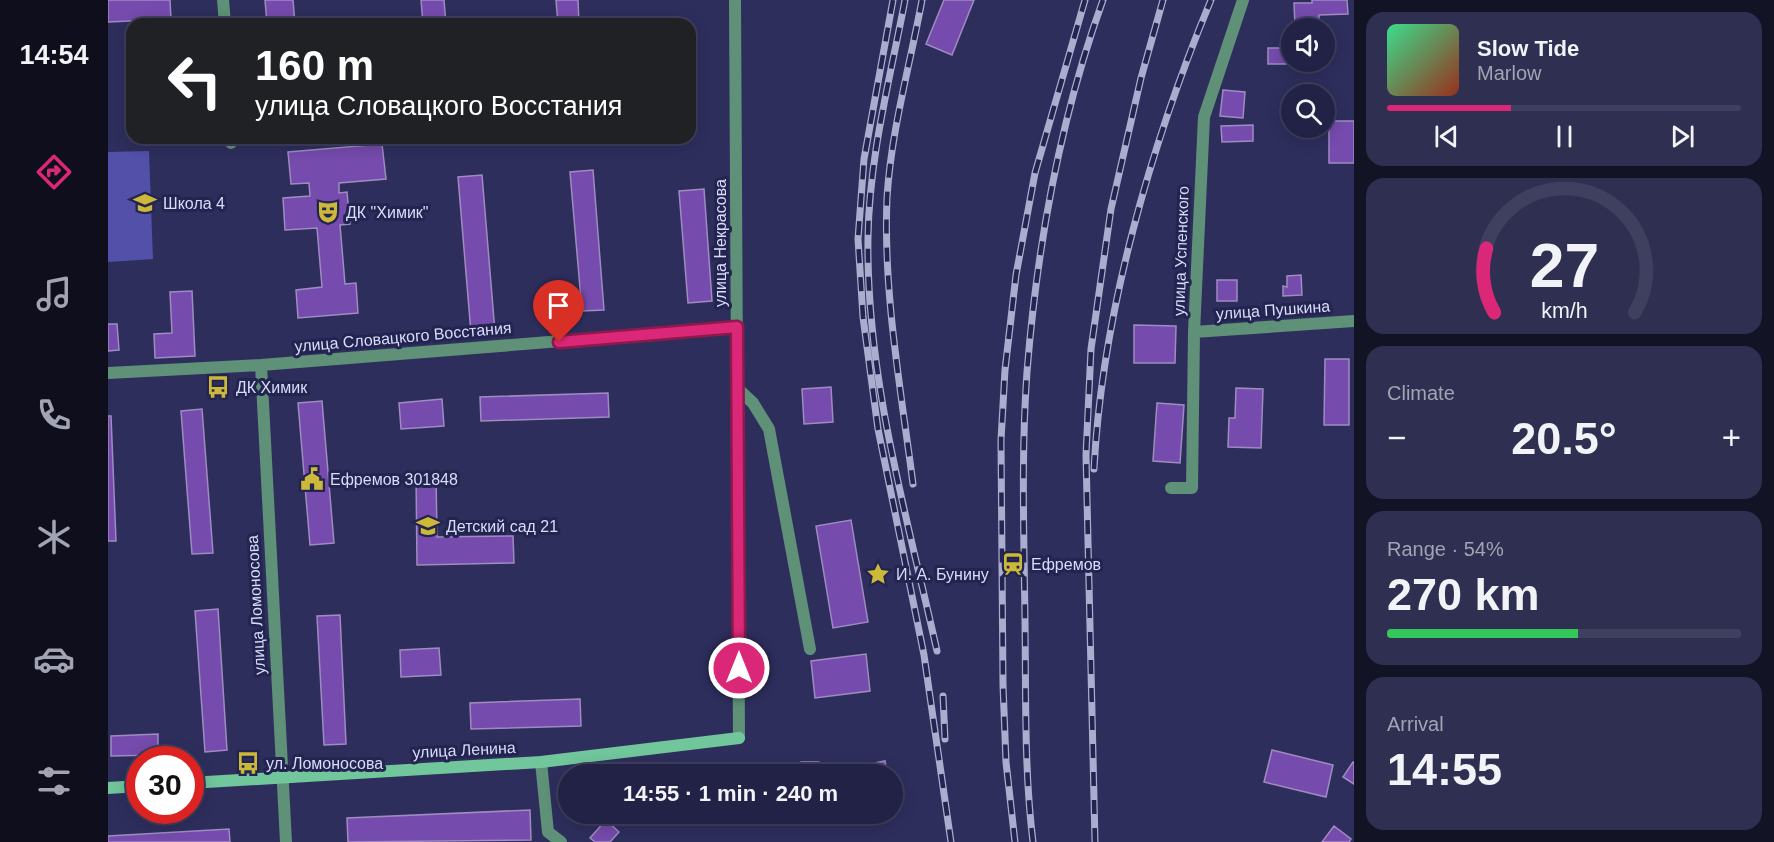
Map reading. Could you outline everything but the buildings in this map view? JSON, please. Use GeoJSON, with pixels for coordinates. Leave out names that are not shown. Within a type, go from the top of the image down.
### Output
{"type":"FeatureCollection","features":[{"type":"Feature","properties":{"kind":"main road","name":"улица Ленина"},"geometry":{"type":"LineString","coordinates":[[204,782],[541,762],[739,738]]}},
{"type":"Feature","properties":{"kind":"main road"},"geometry":{"type":"LineString","coordinates":[[108,788],[126,787]]}},
{"type":"Feature","properties":{"kind":"street"},"geometry":{"type":"LineString","coordinates":[[223,0],[224,18]]}},
{"type":"Feature","properties":{"kind":"street","name":"улица Некрасова"},"geometry":{"type":"LineString","coordinates":[[735,0],[739,738]]}},
{"type":"Feature","properties":{"kind":"street","name":"улица Успенского"},"geometry":{"type":"LineString","coordinates":[[1171,488],[1192,488],[1194,332],[1203,117],[1243,0]]}},
{"type":"Feature","properties":{"kind":"street","name":"улица Пушкина"},"geometry":{"type":"LineString","coordinates":[[1194,332],[1354,321]]}},
{"type":"Feature","properties":{"kind":"street","name":"улица Словацкого Восстания"},"geometry":{"type":"LineString","coordinates":[[108,373],[261,365],[737,327]]}},
{"type":"Feature","properties":{"kind":"street","name":"улица Ломоносова"},"geometry":{"type":"LineString","coordinates":[[261,365],[286,842]]}},
{"type":"Feature","properties":{"kind":"street"},"geometry":{"type":"LineString","coordinates":[[737,388],[753,403],[769,429],[810,649]]}},
{"type":"Feature","properties":{"kind":"street"},"geometry":{"type":"LineString","coordinates":[[541,762],[548,832],[561,842]]}},
{"type":"Feature","properties":{"kind":"shaded area"},"geometry":{"type":"Polygon","coordinates":[[[149,151],[153,259],[108,262],[108,152],[149,151]]]}},
{"type":"Feature","properties":{"kind":"railway"},"geometry":{"type":"LineString","coordinates":[[893,0],[864,159],[858,239],[863,317],[878,429],[924,655],[951,842]]}},
{"type":"Feature","properties":{"kind":"railway"},"geometry":{"type":"LineString","coordinates":[[905,0],[881,118],[872,178],[868,238],[869,290],[881,395],[901,498],[937,651]]}},
{"type":"Feature","properties":{"kind":"railway"},"geometry":{"type":"LineString","coordinates":[[913,484],[890,305],[886,234],[889,173],[922,0]]}},
{"type":"Feature","properties":{"kind":"railway"},"geometry":{"type":"LineString","coordinates":[[1015,842],[1006,762],[1003,685],[1001,440],[1005,370],[1016,275],[1035,173],[1085,0]]}},
{"type":"Feature","properties":{"kind":"railway"},"geometry":{"type":"LineString","coordinates":[[1033,842],[1028,787],[1026,704],[1023,465],[1027,372],[1037,277],[1053,183],[1074,91],[1103,0]]}},
{"type":"Feature","properties":{"kind":"railway"},"geometry":{"type":"LineString","coordinates":[[1095,842],[1086,455],[1091,349],[1111,209],[1141,78],[1163,0]]}},
{"type":"Feature","properties":{"kind":"railway"},"geometry":{"type":"LineString","coordinates":[[1094,469],[1107,350],[1133,230],[1169,112],[1211,0]]}},
{"type":"Feature","properties":{"kind":"railway"},"geometry":{"type":"LineString","coordinates":[[943,696],[945,739]]}},
{"type":"Feature","properties":{"kind":"place","name":"Школа 4"},"geometry":{"type":"Point","coordinates":[145,203]}},
{"type":"Feature","properties":{"kind":"place","name":"ДК \"Химик\""},"geometry":{"type":"Point","coordinates":[328,212]}},
{"type":"Feature","properties":{"kind":"place","name":"ДК Химик"},"geometry":{"type":"Point","coordinates":[218,387]}},
{"type":"Feature","properties":{"kind":"place","name":"Ефремов 301848"},"geometry":{"type":"Point","coordinates":[312,479]}},
{"type":"Feature","properties":{"kind":"place","name":"Детский сад 21"},"geometry":{"type":"Point","coordinates":[428,526]}},
{"type":"Feature","properties":{"kind":"place","name":"Ефремов"},"geometry":{"type":"Point","coordinates":[1013,564]}},
{"type":"Feature","properties":{"kind":"place","name":"И. А. Бунину"},"geometry":{"type":"Point","coordinates":[878,574]}},
{"type":"Feature","properties":{"kind":"place","name":"ул. Ломоносова"},"geometry":{"type":"Point","coordinates":[248,763]}},
{"type":"Feature","properties":{"kind":"route"},"geometry":{"type":"LineString","coordinates":[[559,342],[737,327],[739,668]]}}]}
